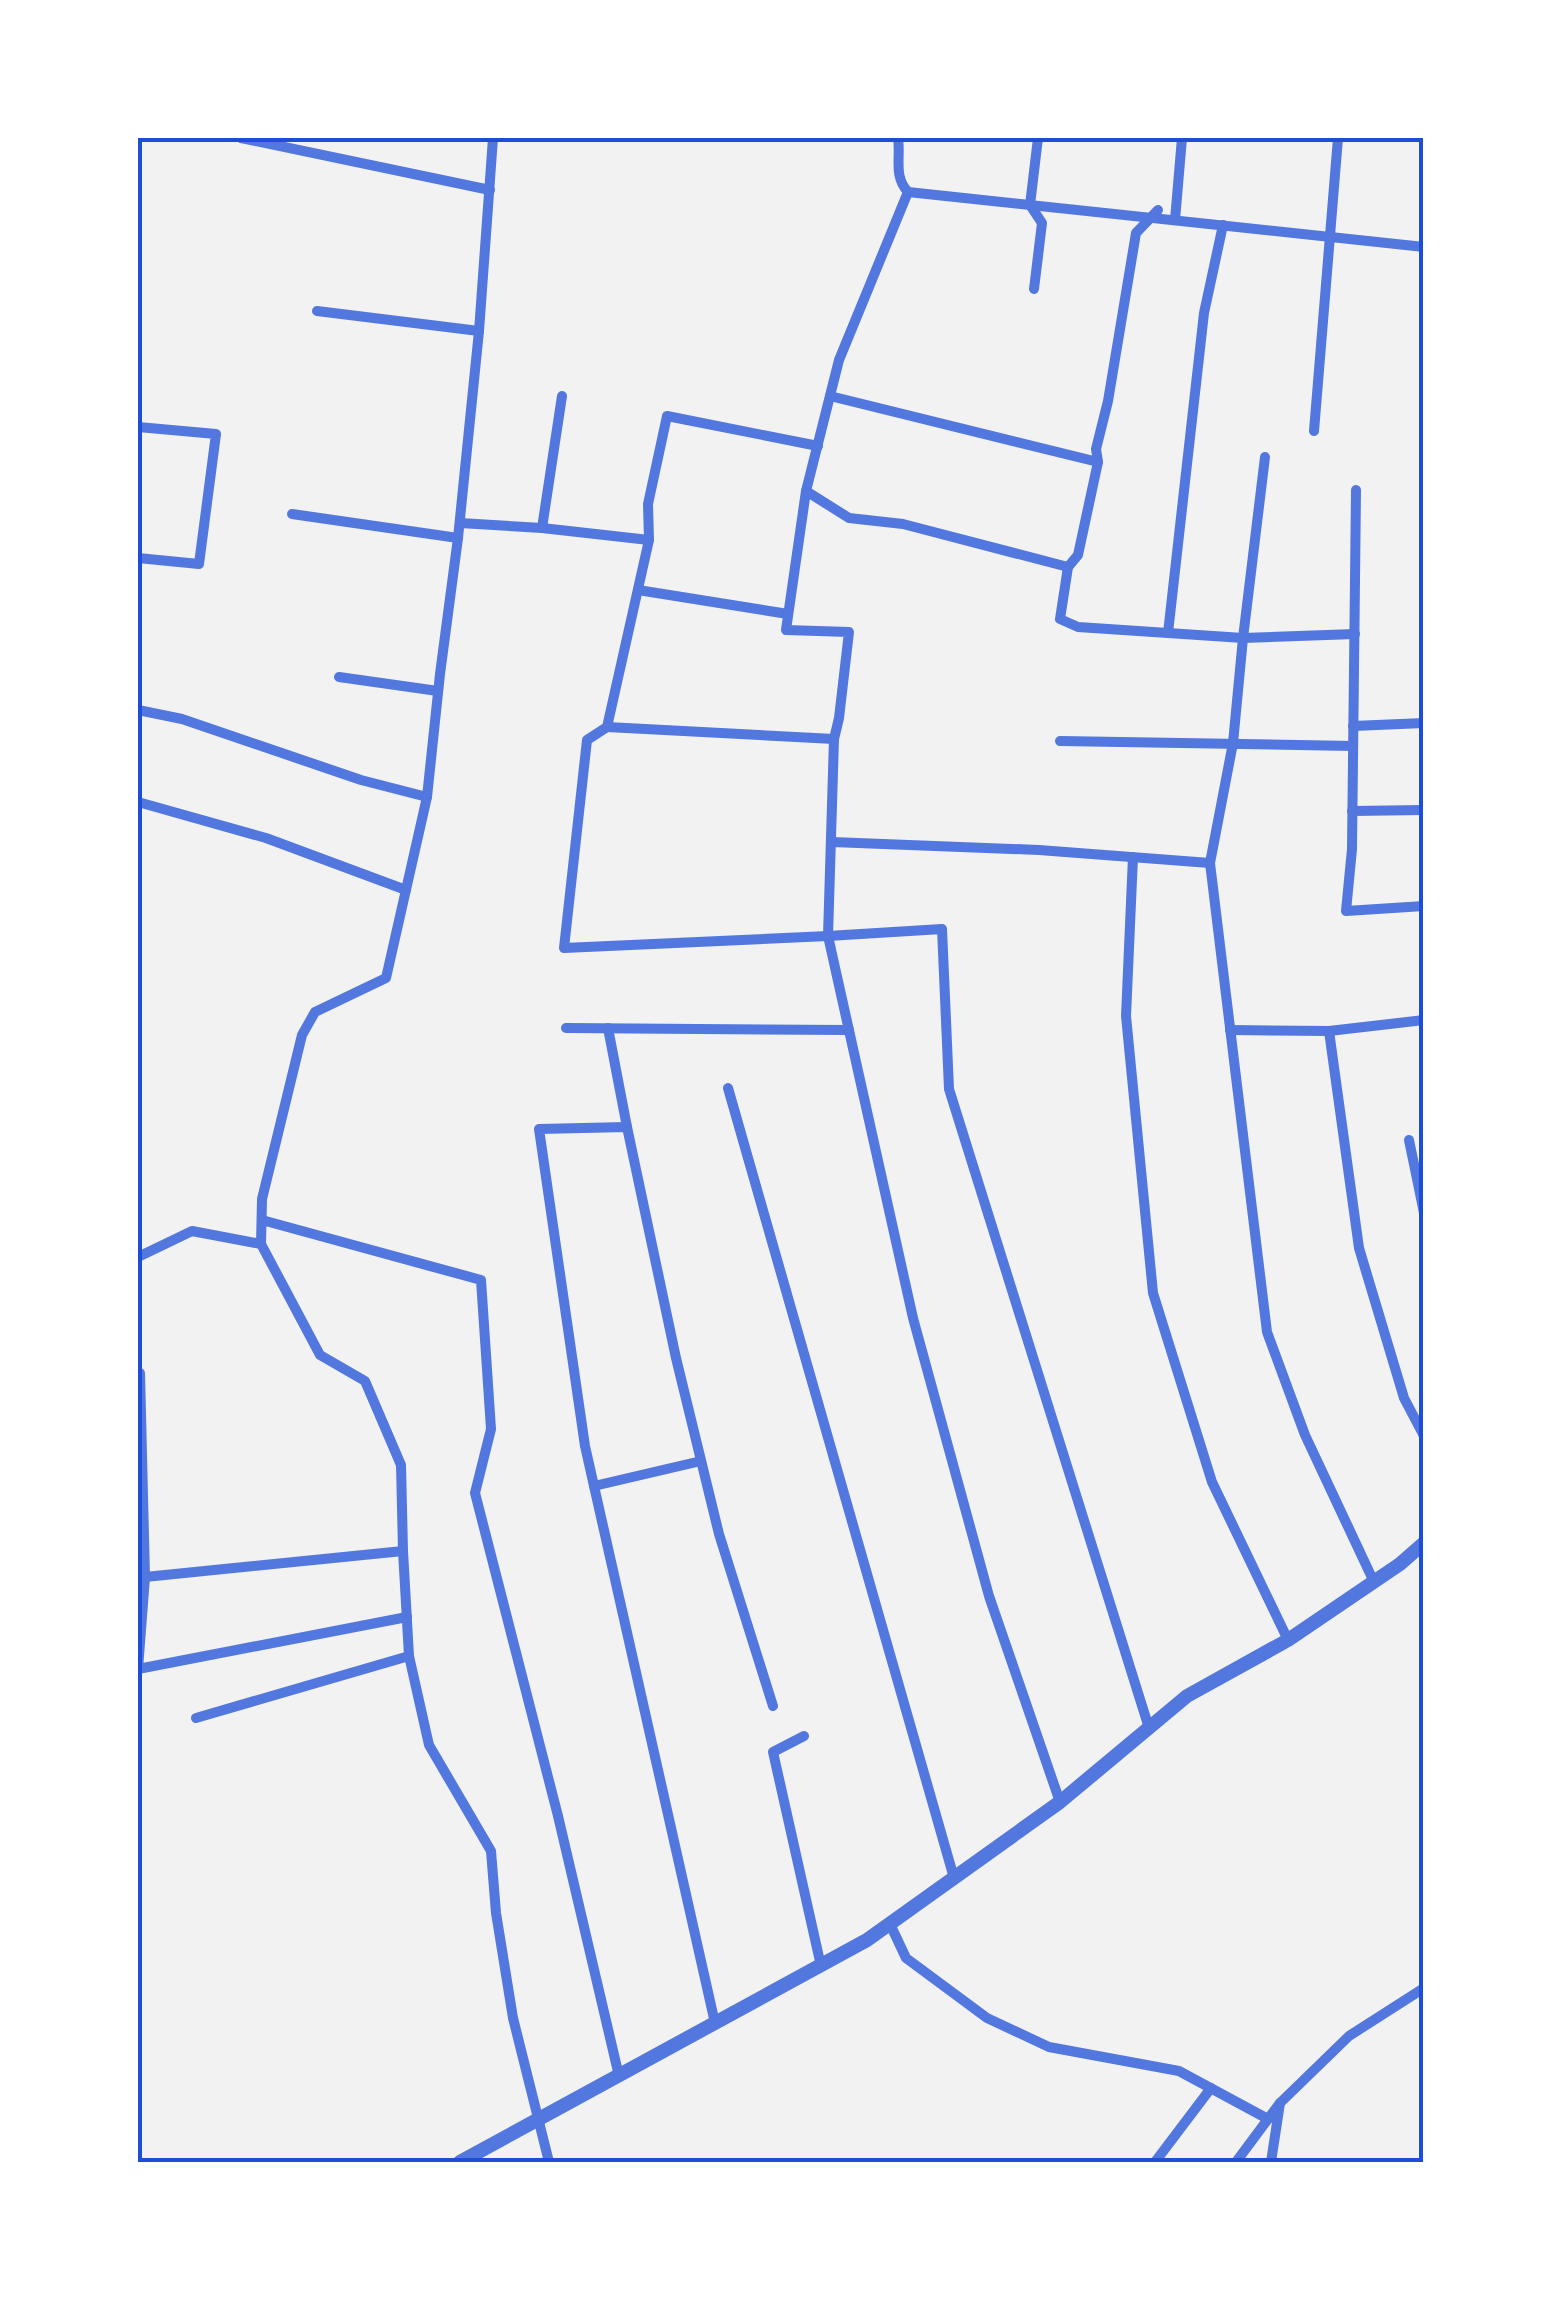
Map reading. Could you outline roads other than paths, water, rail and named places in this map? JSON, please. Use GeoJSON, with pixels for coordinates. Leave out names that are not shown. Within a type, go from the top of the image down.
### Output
{"type":"FeatureCollection","features":[{"type":"Feature","properties":{"kind":"street"},"geometry":{"type":"LineString","coordinates":[[241,138],[490,190]]}},
{"type":"Feature","properties":{"kind":"street"},"geometry":{"type":"LineString","coordinates":[[494,138],[460,524],[427,798],[386,978],[315,1012],[302,1035],[262,1199],[261,1244],[320,1355],[365,1380],[401,1465],[409,1656],[429,1745],[490,1851],[512,2018],[549,2162]]}},
{"type":"Feature","properties":{"kind":"street"},"geometry":{"type":"LineString","coordinates":[[898,138],[898,167],[908,192],[1155,214],[1175,220],[1424,247]]}},
{"type":"Feature","properties":{"kind":"street"},"geometry":{"type":"LineString","coordinates":[[1034,290],[1042,224],[1030,205],[1038,138]]}},
{"type":"Feature","properties":{"kind":"street"},"geometry":{"type":"LineString","coordinates":[[1175,220],[1182,138]]}},
{"type":"Feature","properties":{"kind":"street"},"geometry":{"type":"LineString","coordinates":[[1314,431],[1338,138]]}},
{"type":"Feature","properties":{"kind":"street"},"geometry":{"type":"LineString","coordinates":[[908,192],[839,360],[806,492],[786,630],[849,632],[834,740],[828,936],[923,1356],[989,1596],[1060,1802]]}},
{"type":"Feature","properties":{"kind":"street"},"geometry":{"type":"LineString","coordinates":[[1155,214],[1136,234],[1108,401],[1096,449],[1098,462],[1078,555],[1068,567],[1060,619],[1078,627],[1243,638],[1354,634]]}},
{"type":"Feature","properties":{"kind":"street"},"geometry":{"type":"LineString","coordinates":[[1168,633],[1204,313],[1222,225]]}},
{"type":"Feature","properties":{"kind":"street"},"geometry":{"type":"LineString","coordinates":[[316,311],[479,331]]}},
{"type":"Feature","properties":{"kind":"street"},"geometry":{"type":"LineString","coordinates":[[542,528],[562,396]]}},
{"type":"Feature","properties":{"kind":"street"},"geometry":{"type":"LineString","coordinates":[[830,396],[1098,462]]}},
{"type":"Feature","properties":{"kind":"street"},"geometry":{"type":"LineString","coordinates":[[607,727],[650,540],[648,504],[667,416],[818,446]]}},
{"type":"Feature","properties":{"kind":"street"},"geometry":{"type":"LineString","coordinates":[[138,427],[216,434],[199,564],[138,558]]}},
{"type":"Feature","properties":{"kind":"street"},"geometry":{"type":"LineString","coordinates":[[1264,457],[1234,743],[1210,864],[1268,1332],[1306,1435],[1374,1582]]}},
{"type":"Feature","properties":{"kind":"street"},"geometry":{"type":"LineString","coordinates":[[1356,490],[1352,849],[1346,911],[1424,906]]}},
{"type":"Feature","properties":{"kind":"street"},"geometry":{"type":"LineString","coordinates":[[806,492],[849,518],[903,524],[1068,567]]}},
{"type":"Feature","properties":{"kind":"street"},"geometry":{"type":"LineString","coordinates":[[292,514],[458,538]]}},
{"type":"Feature","properties":{"kind":"street"},"geometry":{"type":"LineString","coordinates":[[460,524],[650,540]]}},
{"type":"Feature","properties":{"kind":"street"},"geometry":{"type":"LineString","coordinates":[[638,590],[788,614]]}},
{"type":"Feature","properties":{"kind":"street"},"geometry":{"type":"LineString","coordinates":[[339,676],[438,691]]}},
{"type":"Feature","properties":{"kind":"street"},"geometry":{"type":"LineString","coordinates":[[138,710],[182,719],[360,780],[427,798]]}},
{"type":"Feature","properties":{"kind":"street"},"geometry":{"type":"LineString","coordinates":[[1353,726],[1424,723]]}},
{"type":"Feature","properties":{"kind":"street"},"geometry":{"type":"LineString","coordinates":[[834,740],[607,727],[587,740],[564,948],[942,929],[948,1089],[1150,1728]]}},
{"type":"Feature","properties":{"kind":"street"},"geometry":{"type":"LineString","coordinates":[[1060,742],[1353,746]]}},
{"type":"Feature","properties":{"kind":"street"},"geometry":{"type":"LineString","coordinates":[[138,802],[266,838],[406,890]]}},
{"type":"Feature","properties":{"kind":"street"},"geometry":{"type":"LineString","coordinates":[[1352,811],[1424,810]]}},
{"type":"Feature","properties":{"kind":"street"},"geometry":{"type":"LineString","coordinates":[[832,842],[1039,850],[1210,864]]}},
{"type":"Feature","properties":{"kind":"street"},"geometry":{"type":"LineString","coordinates":[[1133,858],[1126,1016],[1153,1293],[1212,1482],[1288,1640]]}},
{"type":"Feature","properties":{"kind":"street"},"geometry":{"type":"LineString","coordinates":[[1230,1030],[1328,1031],[1424,1020]]}},
{"type":"Feature","properties":{"kind":"street"},"geometry":{"type":"LineString","coordinates":[[566,1028],[848,1030]]}},
{"type":"Feature","properties":{"kind":"street"},"geometry":{"type":"LineString","coordinates":[[608,1028],[701,1461],[719,1534],[773,1706]]}},
{"type":"Feature","properties":{"kind":"street"},"geometry":{"type":"LineString","coordinates":[[1328,1031],[1359,1248],[1404,1398],[1424,1436]]}},
{"type":"Feature","properties":{"kind":"street"},"geometry":{"type":"LineString","coordinates":[[728,1088],[954,1878]]}},
{"type":"Feature","properties":{"kind":"street"},"geometry":{"type":"LineString","coordinates":[[627,1126],[539,1129],[585,1446],[716,2023]]}},
{"type":"Feature","properties":{"kind":"street"},"geometry":{"type":"LineString","coordinates":[[1410,1140],[1424,1213]]}},
{"type":"Feature","properties":{"kind":"street"},"geometry":{"type":"LineString","coordinates":[[262,1220],[480,1280],[491,1429],[474,1493],[558,1816],[619,2076]]}},
{"type":"Feature","properties":{"kind":"street"},"geometry":{"type":"LineString","coordinates":[[138,1257],[192,1231],[261,1244]]}},
{"type":"Feature","properties":{"kind":"street"},"geometry":{"type":"LineString","coordinates":[[140,1372],[145,1577],[138,1668],[407,1617]]}},
{"type":"Feature","properties":{"kind":"street"},"geometry":{"type":"LineString","coordinates":[[594,1486],[701,1461]]}},
{"type":"Feature","properties":{"kind":"street"},"geometry":{"type":"LineString","coordinates":[[460,2162],[867,1940],[1060,1802],[1187,1696],[1288,1640],[1400,1564],[1424,1543]]}},
{"type":"Feature","properties":{"kind":"street"},"geometry":{"type":"LineString","coordinates":[[145,1577],[402,1551]]}},
{"type":"Feature","properties":{"kind":"street"},"geometry":{"type":"LineString","coordinates":[[196,1718],[409,1656]]}},
{"type":"Feature","properties":{"kind":"street"},"geometry":{"type":"LineString","coordinates":[[804,1736],[773,1752],[820,1966]]}},
{"type":"Feature","properties":{"kind":"street"},"geometry":{"type":"LineString","coordinates":[[890,1924],[906,1958],[987,2018],[1049,2047],[1180,2071],[1268,2119]]}},
{"type":"Feature","properties":{"kind":"street"},"geometry":{"type":"LineString","coordinates":[[1236,2162],[1280,2103],[1349,2036],[1424,1988]]}},
{"type":"Feature","properties":{"kind":"street"},"geometry":{"type":"LineString","coordinates":[[1155,2162],[1210,2088]]}},
{"type":"Feature","properties":{"kind":"street"},"geometry":{"type":"LineString","coordinates":[[1271,2162],[1280,2103]]}}]}
